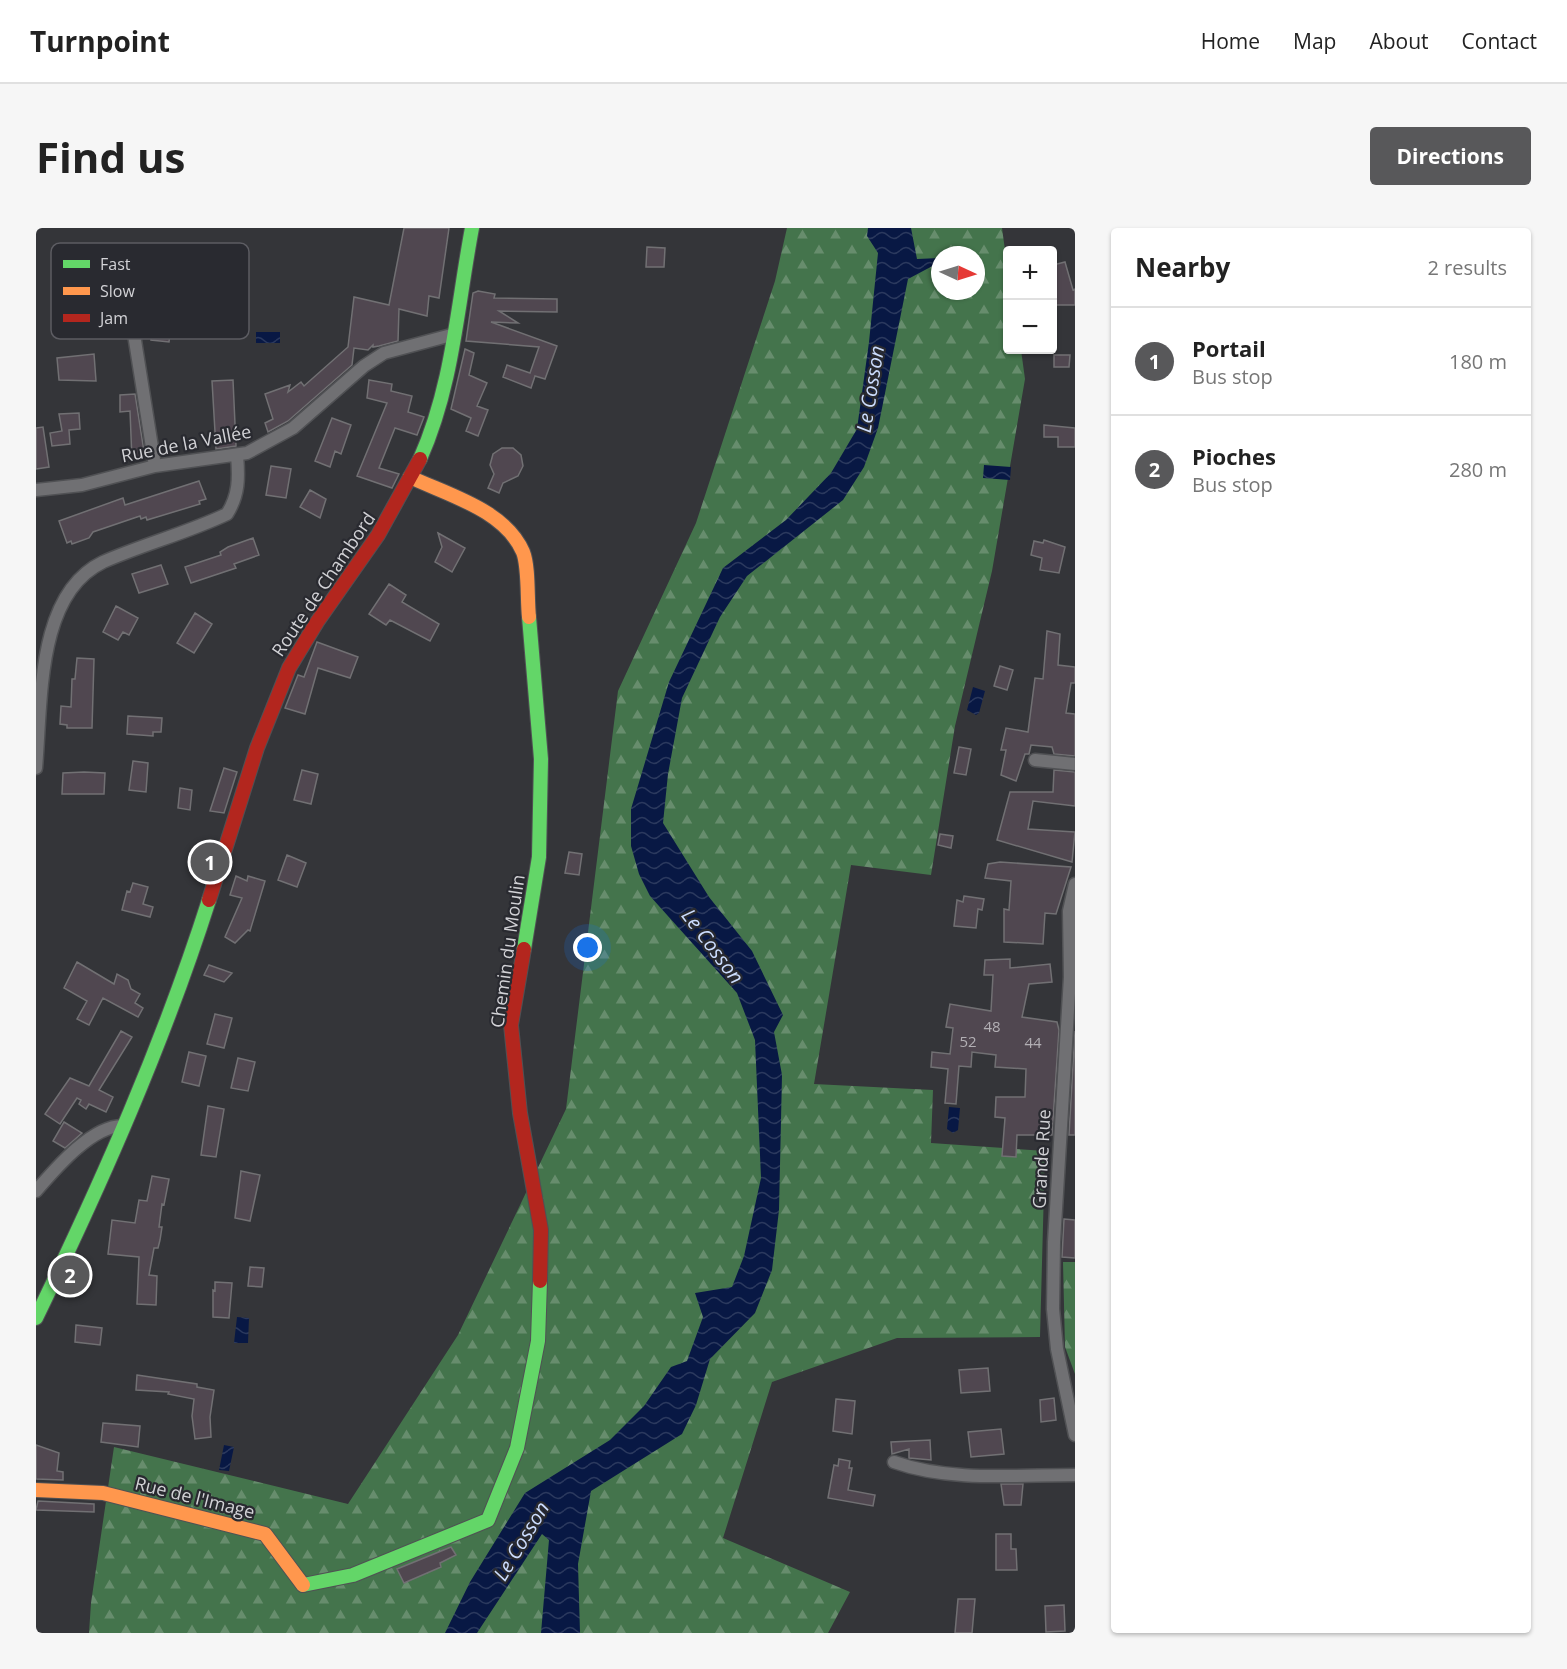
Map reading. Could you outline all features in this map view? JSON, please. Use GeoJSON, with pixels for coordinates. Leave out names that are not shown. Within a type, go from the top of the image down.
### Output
{"type":"FeatureCollection","features":[{"type":"Feature","properties":{"kind":"street","name":"Route de Chambord"},"geometry":{"type":"LineString","coordinates":[[36,1318],[84,1220],[124,1126],[203,918],[239,798],[286,673],[314,626],[371,549],[411,477],[441,403],[472,228]]}},
{"type":"Feature","properties":{"kind":"street","name":"Rue de la Vallée"},"geometry":{"type":"LineString","coordinates":[[36,490],[82,485],[155,466],[237,455],[267,444],[293,428],[364,366],[384,353],[455,334]]}},
{"type":"Feature","properties":{"kind":"street"},"geometry":{"type":"LineString","coordinates":[[135,339],[155,466]]}},
{"type":"Feature","properties":{"kind":"street"},"geometry":{"type":"LineString","coordinates":[[36,768],[43,663],[50,620],[62,596],[78,579],[101,562],[227,514],[236,500],[239,479],[237,455]]}},
{"type":"Feature","properties":{"kind":"street","name":"Chemin du Moulin"},"geometry":{"type":"LineString","coordinates":[[411,477],[486,512],[506,528],[523,553],[541,759],[539,857],[511,1025],[520,1113],[541,1230],[538,1341],[517,1448],[488,1520]]}},
{"type":"Feature","properties":{"kind":"street"},"geometry":{"type":"LineString","coordinates":[[1035,760],[1075,764]]}},
{"type":"Feature","properties":{"kind":"street","name":"Grande Rue"},"geometry":{"type":"LineString","coordinates":[[1075,884],[1069,911],[1070,977],[1055,1231],[1053,1309],[1057,1349],[1075,1435]]}},
{"type":"Feature","properties":{"kind":"street"},"geometry":{"type":"LineString","coordinates":[[36,1191],[86,1141],[106,1129],[124,1126]]}},
{"type":"Feature","properties":{"kind":"street"},"geometry":{"type":"LineString","coordinates":[[894,1462],[912,1468],[964,1474],[1075,1475]]}},
{"type":"Feature","properties":{"kind":"street","name":"Rue de l'Image"},"geometry":{"type":"LineString","coordinates":[[36,1490],[103,1493],[265,1534],[303,1585],[353,1575],[488,1520]]}},
{"type":"Feature","properties":{"kind":"green space"},"geometry":{"type":"Polygon","coordinates":[[[787,228],[1002,228],[1004,246],[1003,354],[1022,354],[1025,379],[992,571],[955,726],[931,875],[851,865],[814,1084],[933,1090],[931,1143],[1045,1151],[1040,1337],[897,1338],[772,1382],[723,1538],[850,1592],[828,1633],[89,1633],[91,1603],[114,1447],[348,1504],[458,1335],[566,1109],[618,691],[696,523],[775,281],[787,228]]]}},
{"type":"Feature","properties":{"kind":"green space"},"geometry":{"type":"Polygon","coordinates":[[[1063,1262],[1075,1262],[1075,1374],[1065,1347],[1063,1262]]]}},
{"type":"Feature","properties":{"kind":"water","name":"Le Cosson"},"geometry":{"type":"Polygon","coordinates":[[[868,228],[911,228],[917,259],[931,258],[931,267],[908,279],[878,428],[864,467],[843,500],[747,576],[720,617],[682,698],[668,774],[663,823],[709,897],[752,951],[783,1015],[774,1032],[782,1075],[779,1210],[772,1270],[755,1313],[710,1359],[696,1405],[682,1434],[591,1491],[578,1564],[580,1633],[541,1633],[549,1540],[542,1534],[477,1633],[445,1633],[470,1582],[525,1493],[610,1440],[644,1406],[671,1367],[687,1361],[703,1317],[695,1293],[732,1287],[744,1256],[761,1178],[755,1040],[737,993],[650,896],[639,874],[631,846],[631,809],[669,682],[723,568],[786,520],[831,473],[857,429],[878,253],[867,236],[868,228]]]}},
{"type":"Feature","properties":{"kind":"water"},"geometry":{"type":"Polygon","coordinates":[[[256,332],[280,332],[280,343],[256,343],[256,332]]]}},
{"type":"Feature","properties":{"kind":"water"},"geometry":{"type":"Polygon","coordinates":[[[984,465],[1011,467],[1010,480],[983,478],[984,465]]]}},
{"type":"Feature","properties":{"kind":"water"},"geometry":{"type":"Polygon","coordinates":[[[973,687],[985,691],[979,713],[976,715],[967,710],[973,687]]]}},
{"type":"Feature","properties":{"kind":"water"},"geometry":{"type":"Polygon","coordinates":[[[949,1107],[960,1108],[958,1130],[953,1133],[947,1129],[949,1107]]]}},
{"type":"Feature","properties":{"kind":"water"},"geometry":{"type":"Polygon","coordinates":[[[237,1317],[249,1318],[248,1343],[234,1343],[237,1317]]]}},
{"type":"Feature","properties":{"kind":"water"},"geometry":{"type":"Polygon","coordinates":[[[224,1445],[234,1447],[229,1471],[219,1470],[224,1445]]]}},
{"type":"Feature","properties":{"kind":"building"},"geometry":{"type":"Polygon","coordinates":[[[404,228],[449,228],[439,298],[429,296],[427,316],[399,309],[398,341],[373,347],[373,345],[368,350],[354,348],[352,365],[288,421],[268,432],[265,423],[273,419],[265,394],[290,385],[288,392],[301,382],[304,386],[348,347],[354,297],[389,305],[404,228]]]}},
{"type":"Feature","properties":{"kind":"building"},"geometry":{"type":"Polygon","coordinates":[[[647,247],[665,248],[664,267],[646,267],[647,247]]]}},
{"type":"Feature","properties":{"kind":"building"},"geometry":{"type":"Polygon","coordinates":[[[1065,262],[1073,290],[1075,289],[1075,305],[1057,305],[1057,264],[1065,262]]]}},
{"type":"Feature","properties":{"kind":"building"},"geometry":{"type":"Polygon","coordinates":[[[478,291],[495,294],[494,298],[557,299],[557,312],[499,311],[518,323],[491,322],[557,346],[545,379],[535,376],[531,388],[503,377],[507,365],[530,373],[539,347],[466,341],[473,293],[478,291]]]}},
{"type":"Feature","properties":{"kind":"building"},"geometry":{"type":"Polygon","coordinates":[[[151,339],[169,339],[169,342],[151,339]]]}},
{"type":"Feature","properties":{"kind":"building"},"geometry":{"type":"Polygon","coordinates":[[[465,349],[474,353],[469,375],[487,383],[477,406],[488,410],[478,436],[466,431],[471,418],[451,409],[465,349]]]}},
{"type":"Feature","properties":{"kind":"building"},"geometry":{"type":"Polygon","coordinates":[[[94,354],[96,381],[59,380],[57,358],[94,354]]]}},
{"type":"Feature","properties":{"kind":"building"},"geometry":{"type":"Polygon","coordinates":[[[1054,355],[1070,355],[1069,367],[1054,367],[1054,355]]]}},
{"type":"Feature","properties":{"kind":"building"},"geometry":{"type":"Polygon","coordinates":[[[233,380],[236,446],[216,449],[212,381],[233,380]]]}},
{"type":"Feature","properties":{"kind":"building"},"geometry":{"type":"Polygon","coordinates":[[[369,380],[392,384],[391,391],[412,396],[408,412],[424,417],[417,435],[395,428],[379,468],[399,474],[392,488],[357,476],[387,403],[367,398],[369,380]]]}},
{"type":"Feature","properties":{"kind":"building"},"geometry":{"type":"Polygon","coordinates":[[[135,394],[145,458],[132,460],[130,411],[120,412],[120,395],[135,394]]]}},
{"type":"Feature","properties":{"kind":"building"},"geometry":{"type":"Polygon","coordinates":[[[79,413],[80,429],[69,430],[70,444],[52,446],[50,433],[62,431],[59,414],[79,413]]]}},
{"type":"Feature","properties":{"kind":"building"},"geometry":{"type":"Polygon","coordinates":[[[332,418],[351,425],[341,454],[335,451],[330,467],[315,461],[332,418]]]}},
{"type":"Feature","properties":{"kind":"building"},"geometry":{"type":"Polygon","coordinates":[[[1044,425],[1075,428],[1075,447],[1058,447],[1058,437],[1044,437],[1044,425]]]}},
{"type":"Feature","properties":{"kind":"building"},"geometry":{"type":"Polygon","coordinates":[[[43,427],[49,467],[36,469],[36,428],[43,427]]]}},
{"type":"Feature","properties":{"kind":"building"},"geometry":{"type":"Polygon","coordinates":[[[502,448],[513,448],[521,455],[523,466],[518,476],[503,483],[499,493],[488,488],[494,474],[490,465],[493,454],[502,448]]]}},
{"type":"Feature","properties":{"kind":"building"},"geometry":{"type":"Polygon","coordinates":[[[271,466],[291,469],[286,498],[266,495],[271,466]]]}},
{"type":"Feature","properties":{"kind":"building"},"geometry":{"type":"Polygon","coordinates":[[[199,481],[206,499],[199,501],[200,504],[147,520],[146,517],[141,519],[140,516],[93,532],[89,538],[72,544],[71,541],[67,543],[59,521],[123,498],[125,505],[199,481]]]}},
{"type":"Feature","properties":{"kind":"building"},"geometry":{"type":"Polygon","coordinates":[[[310,490],[326,499],[320,518],[300,507],[310,490]]]}},
{"type":"Feature","properties":{"kind":"building"},"geometry":{"type":"Polygon","coordinates":[[[438,533],[465,548],[452,572],[435,562],[442,547],[438,533]]]}},
{"type":"Feature","properties":{"kind":"building"},"geometry":{"type":"Polygon","coordinates":[[[253,538],[259,555],[234,564],[236,568],[191,583],[185,567],[221,555],[220,552],[228,547],[253,538]]]}},
{"type":"Feature","properties":{"kind":"building"},"geometry":{"type":"Polygon","coordinates":[[[1044,540],[1065,547],[1059,573],[1040,570],[1042,558],[1031,555],[1034,541],[1043,543],[1044,540]]]}},
{"type":"Feature","properties":{"kind":"building"},"geometry":{"type":"Polygon","coordinates":[[[161,565],[168,584],[139,593],[132,574],[161,565]]]}},
{"type":"Feature","properties":{"kind":"building"},"geometry":{"type":"Polygon","coordinates":[[[389,584],[406,595],[402,602],[439,624],[430,641],[390,620],[386,625],[369,614],[389,584]]]}},
{"type":"Feature","properties":{"kind":"building"},"geometry":{"type":"Polygon","coordinates":[[[116,606],[138,618],[129,635],[123,632],[118,640],[103,632],[116,606]]]}},
{"type":"Feature","properties":{"kind":"building"},"geometry":{"type":"Polygon","coordinates":[[[195,613],[212,624],[194,653],[177,643],[195,613]]]}},
{"type":"Feature","properties":{"kind":"building"},"geometry":{"type":"Polygon","coordinates":[[[1047,631],[1060,634],[1058,665],[1075,667],[1075,683],[1071,683],[1066,713],[1075,714],[1075,756],[1054,754],[1052,747],[1031,745],[1029,754],[1025,754],[1016,781],[1001,775],[1006,750],[1001,750],[1006,728],[1028,732],[1035,678],[1043,679],[1047,631]]]}},
{"type":"Feature","properties":{"kind":"building"},"geometry":{"type":"Polygon","coordinates":[[[317,642],[358,657],[350,678],[318,668],[305,714],[285,708],[298,675],[304,677],[317,642]]]}},
{"type":"Feature","properties":{"kind":"building"},"geometry":{"type":"Polygon","coordinates":[[[77,658],[94,659],[92,728],[67,728],[67,725],[60,724],[61,706],[71,707],[72,679],[75,679],[77,658]]]}},
{"type":"Feature","properties":{"kind":"building"},"geometry":{"type":"Polygon","coordinates":[[[1000,666],[1013,670],[1007,690],[994,686],[1000,666]]]}},
{"type":"Feature","properties":{"kind":"building"},"geometry":{"type":"Polygon","coordinates":[[[128,716],[162,718],[161,732],[153,732],[153,736],[127,734],[128,716]]]}},
{"type":"Feature","properties":{"kind":"building"},"geometry":{"type":"Polygon","coordinates":[[[959,747],[971,749],[966,775],[954,773],[959,747]]]}},
{"type":"Feature","properties":{"kind":"building"},"geometry":{"type":"Polygon","coordinates":[[[133,761],[148,763],[146,792],[129,790],[133,761]]]}},
{"type":"Feature","properties":{"kind":"building"},"geometry":{"type":"Polygon","coordinates":[[[224,768],[237,772],[224,813],[210,811],[224,768]]]}},
{"type":"Feature","properties":{"kind":"building"},"geometry":{"type":"Polygon","coordinates":[[[302,770],[318,774],[311,804],[294,800],[302,770]]]}},
{"type":"Feature","properties":{"kind":"building"},"geometry":{"type":"Polygon","coordinates":[[[1054,770],[1075,772],[1075,806],[1033,801],[1028,829],[1075,832],[1072,862],[997,840],[1010,792],[1053,792],[1054,770]]]}},
{"type":"Feature","properties":{"kind":"building"},"geometry":{"type":"Polygon","coordinates":[[[63,773],[105,773],[104,794],[62,794],[63,773]]]}},
{"type":"Feature","properties":{"kind":"building"},"geometry":{"type":"Polygon","coordinates":[[[180,788],[192,790],[190,810],[178,808],[180,788]]]}},
{"type":"Feature","properties":{"kind":"building"},"geometry":{"type":"Polygon","coordinates":[[[940,834],[953,836],[951,848],[938,845],[940,834]]]}},
{"type":"Feature","properties":{"kind":"building"},"geometry":{"type":"Polygon","coordinates":[[[569,852],[582,854],[579,875],[565,873],[569,852]]]}},
{"type":"Feature","properties":{"kind":"building"},"geometry":{"type":"Polygon","coordinates":[[[287,855],[306,863],[297,887],[278,880],[287,855]]]}},
{"type":"Feature","properties":{"kind":"building"},"geometry":{"type":"Polygon","coordinates":[[[1000,862],[1071,867],[1056,914],[1045,913],[1043,944],[1004,942],[1004,909],[1009,910],[1011,881],[985,878],[988,864],[1000,862]]]}},
{"type":"Feature","properties":{"kind":"building"},"geometry":{"type":"Polygon","coordinates":[[[236,876],[247,881],[248,876],[265,881],[250,931],[248,930],[235,943],[225,937],[242,898],[230,895],[236,876]]]}},
{"type":"Feature","properties":{"kind":"building"},"geometry":{"type":"Polygon","coordinates":[[[133,883],[148,887],[143,904],[153,907],[150,917],[122,910],[127,891],[130,892],[133,883]]]}},
{"type":"Feature","properties":{"kind":"building"},"geometry":{"type":"Polygon","coordinates":[[[964,896],[984,899],[982,910],[978,909],[976,928],[954,926],[957,900],[963,902],[964,896]]]}},
{"type":"Feature","properties":{"kind":"building"},"geometry":{"type":"Polygon","coordinates":[[[1010,959],[1010,968],[1050,964],[1052,982],[1029,984],[1022,1017],[1057,1022],[1059,1030],[1052,1135],[1017,1135],[1016,1157],[1002,1156],[1005,1118],[995,1117],[996,1097],[1025,1097],[1026,1069],[995,1067],[996,1055],[972,1052],[971,1067],[959,1066],[956,1104],[945,1103],[948,1069],[931,1067],[932,1052],[950,1054],[953,1028],[946,1027],[950,1004],[991,1011],[993,975],[984,975],[985,960],[1010,959]]]}},
{"type":"Feature","properties":{"kind":"building"},"geometry":{"type":"Polygon","coordinates":[[[77,962],[114,984],[117,974],[128,980],[131,989],[140,994],[135,1003],[143,1008],[138,1017],[103,998],[89,1025],[77,1019],[87,1001],[64,988],[77,962]]]}},
{"type":"Feature","properties":{"kind":"building"},"geometry":{"type":"Polygon","coordinates":[[[209,965],[232,973],[224,982],[204,975],[209,965]]]}},
{"type":"Feature","properties":{"kind":"building"},"geometry":{"type":"Polygon","coordinates":[[[215,1014],[232,1018],[224,1048],[207,1044],[215,1014]]]}},
{"type":"Feature","properties":{"kind":"building"},"geometry":{"type":"Polygon","coordinates":[[[121,1031],[132,1037],[99,1090],[113,1097],[106,1112],[89,1104],[86,1109],[79,1104],[81,1100],[77,1098],[60,1124],[45,1114],[70,1078],[89,1086],[121,1031]]]}},
{"type":"Feature","properties":{"kind":"building"},"geometry":{"type":"Polygon","coordinates":[[[1075,1031],[1075,1135],[1069,1135],[1075,1031]]]}},
{"type":"Feature","properties":{"kind":"building"},"geometry":{"type":"Polygon","coordinates":[[[189,1052],[206,1056],[199,1086],[182,1082],[189,1052]]]}},
{"type":"Feature","properties":{"kind":"building"},"geometry":{"type":"Polygon","coordinates":[[[238,1058],[255,1062],[248,1091],[231,1088],[238,1058]]]}},
{"type":"Feature","properties":{"kind":"building"},"geometry":{"type":"Polygon","coordinates":[[[208,1106],[224,1109],[216,1157],[201,1155],[208,1106]]]}},
{"type":"Feature","properties":{"kind":"building"},"geometry":{"type":"Polygon","coordinates":[[[64,1122],[82,1133],[65,1148],[53,1141],[64,1122]]]}},
{"type":"Feature","properties":{"kind":"building"},"geometry":{"type":"Polygon","coordinates":[[[241,1171],[260,1175],[250,1221],[235,1218],[241,1171]]]}},
{"type":"Feature","properties":{"kind":"building"},"geometry":{"type":"Polygon","coordinates":[[[152,1176],[169,1179],[164,1205],[162,1204],[160,1240],[158,1248],[154,1248],[149,1275],[157,1276],[156,1305],[137,1304],[139,1257],[108,1254],[112,1220],[135,1223],[139,1200],[147,1201],[152,1176]]]}},
{"type":"Feature","properties":{"kind":"building"},"geometry":{"type":"Polygon","coordinates":[[[1064,1219],[1075,1220],[1075,1258],[1062,1257],[1064,1219]]]}},
{"type":"Feature","properties":{"kind":"building"},"geometry":{"type":"Polygon","coordinates":[[[250,1267],[264,1268],[262,1287],[248,1286],[250,1267]]]}},
{"type":"Feature","properties":{"kind":"building"},"geometry":{"type":"Polygon","coordinates":[[[215,1282],[232,1283],[229,1318],[213,1317],[215,1282]]]}},
{"type":"Feature","properties":{"kind":"building"},"geometry":{"type":"Polygon","coordinates":[[[76,1325],[102,1328],[100,1345],[75,1342],[76,1325]]]}},
{"type":"Feature","properties":{"kind":"building"},"geometry":{"type":"Polygon","coordinates":[[[988,1368],[990,1391],[961,1393],[959,1370],[988,1368]]]}},
{"type":"Feature","properties":{"kind":"building"},"geometry":{"type":"Polygon","coordinates":[[[137,1375],[197,1384],[197,1387],[214,1390],[210,1417],[211,1437],[195,1439],[192,1416],[194,1399],[168,1394],[169,1392],[136,1390],[137,1375]]]}},
{"type":"Feature","properties":{"kind":"building"},"geometry":{"type":"Polygon","coordinates":[[[1054,1398],[1056,1420],[1041,1422],[1040,1400],[1054,1398]]]}},
{"type":"Feature","properties":{"kind":"building"},"geometry":{"type":"Polygon","coordinates":[[[836,1399],[855,1401],[852,1434],[833,1431],[836,1399]]]}},
{"type":"Feature","properties":{"kind":"building"},"geometry":{"type":"Polygon","coordinates":[[[103,1423],[140,1426],[138,1447],[101,1442],[103,1423]]]}},
{"type":"Feature","properties":{"kind":"building"},"geometry":{"type":"Polygon","coordinates":[[[1001,1429],[1004,1454],[971,1457],[968,1432],[1001,1429]]]}},
{"type":"Feature","properties":{"kind":"building"},"geometry":{"type":"Polygon","coordinates":[[[930,1440],[931,1460],[909,1458],[909,1449],[892,1454],[891,1442],[930,1440]]]}},
{"type":"Feature","properties":{"kind":"building"},"geometry":{"type":"Polygon","coordinates":[[[36,1445],[59,1453],[57,1471],[63,1472],[63,1480],[36,1479],[36,1445]]]}},
{"type":"Feature","properties":{"kind":"building"},"geometry":{"type":"Polygon","coordinates":[[[839,1459],[850,1461],[849,1468],[852,1468],[848,1490],[875,1495],[873,1506],[828,1498],[834,1465],[838,1466],[839,1459]]]}},
{"type":"Feature","properties":{"kind":"building"},"geometry":{"type":"Polygon","coordinates":[[[1001,1484],[1023,1484],[1021,1505],[1004,1505],[1001,1484]]]}},
{"type":"Feature","properties":{"kind":"building"},"geometry":{"type":"Polygon","coordinates":[[[38,1501],[94,1504],[94,1512],[36,1510],[38,1501]]]}},
{"type":"Feature","properties":{"kind":"building"},"geometry":{"type":"Polygon","coordinates":[[[996,1534],[1011,1534],[1011,1549],[1016,1549],[1017,1570],[996,1570],[996,1534]]]}},
{"type":"Feature","properties":{"kind":"building"},"geometry":{"type":"Polygon","coordinates":[[[451,1547],[456,1555],[440,1563],[441,1567],[404,1583],[397,1569],[451,1547]]]}},
{"type":"Feature","properties":{"kind":"building"},"geometry":{"type":"Polygon","coordinates":[[[958,1599],[975,1599],[972,1633],[955,1633],[958,1599]]]}},
{"type":"Feature","properties":{"kind":"building"},"geometry":{"type":"Polygon","coordinates":[[[1064,1605],[1065,1631],[1046,1632],[1045,1606],[1064,1605]]]}},
{"type":"Feature","properties":{"kind":"traffic: fast"},"geometry":{"type":"LineString","coordinates":[[420,459],[440,403],[447,374],[472,228]]}},
{"type":"Feature","properties":{"kind":"traffic: fast"},"geometry":{"type":"LineString","coordinates":[[524,949],[539,857],[541,759],[529,617]]}},
{"type":"Feature","properties":{"kind":"traffic: fast"},"geometry":{"type":"LineString","coordinates":[[36,1318],[130,1112],[172,1007],[209,900]]}},
{"type":"Feature","properties":{"kind":"traffic: fast"},"geometry":{"type":"LineString","coordinates":[[303,1585],[353,1575],[488,1520],[517,1448],[538,1341],[540,1281]]}},
{"type":"Feature","properties":{"kind":"traffic: slow"},"geometry":{"type":"LineString","coordinates":[[410,477],[474,506],[503,525],[515,537],[525,558],[529,617]]}},
{"type":"Feature","properties":{"kind":"traffic: slow"},"geometry":{"type":"LineString","coordinates":[[36,1490],[103,1493],[265,1534],[303,1585]]}},
{"type":"Feature","properties":{"kind":"traffic: jam"},"geometry":{"type":"LineString","coordinates":[[209,900],[257,748],[289,668],[317,622],[378,535],[420,459]]}},
{"type":"Feature","properties":{"kind":"traffic: jam"},"geometry":{"type":"LineString","coordinates":[[524,949],[511,1025],[520,1113],[541,1230],[540,1281]]}},
{"type":"Feature","properties":{"kind":"place","name":"Portail"},"geometry":{"type":"Point","coordinates":[210,862]}},
{"type":"Feature","properties":{"kind":"place","name":"Pioches"},"geometry":{"type":"Point","coordinates":[70,1275]}}]}
